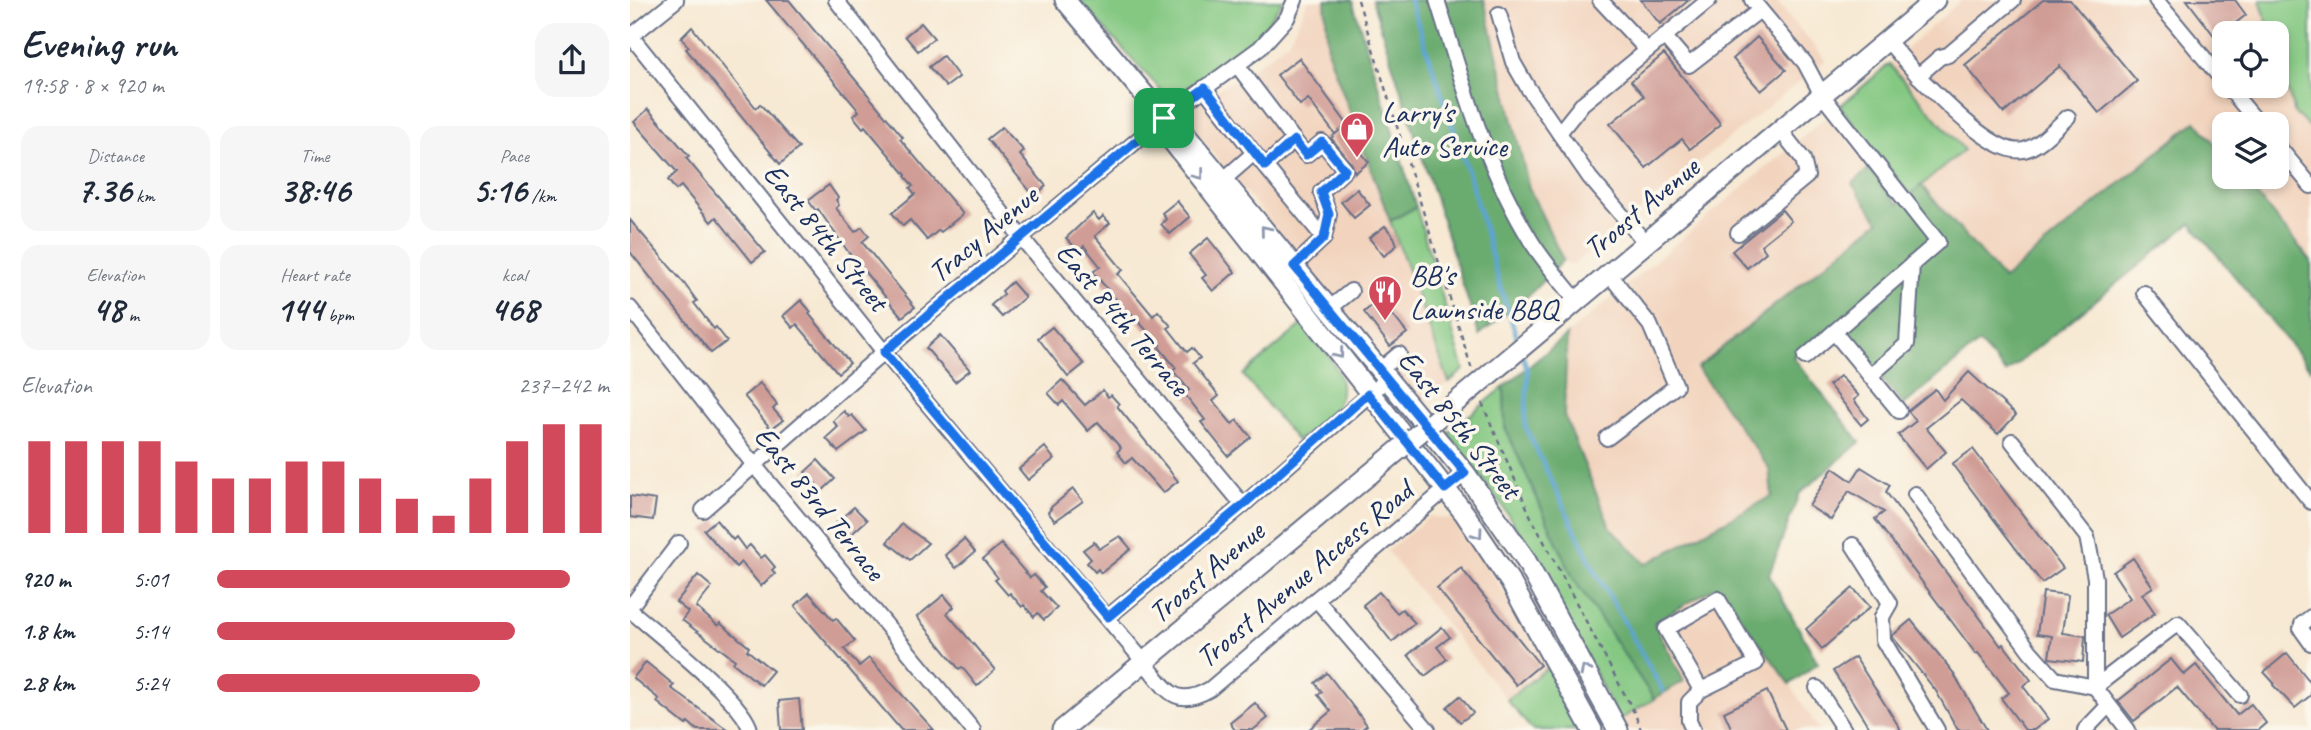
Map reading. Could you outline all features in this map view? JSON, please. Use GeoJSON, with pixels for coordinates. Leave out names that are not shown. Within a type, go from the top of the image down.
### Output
{"type":"FeatureCollection","features":[{"type":"Feature","properties":{"kind":"main road","name":"East 85th Street"},"geometry":{"type":"LineString","coordinates":[[1065,0],[1164,118],[1179,127],[1465,473],[1524,557],[1618,730]]}},
{"type":"Feature","properties":{"kind":"main road","name":"Troost Avenue"},"geometry":{"type":"LineString","coordinates":[[1062,730],[1935,0]]}},
{"type":"Feature","properties":{"kind":"main road","name":"East 85th Street"},"geometry":{"type":"LineString","coordinates":[[1164,118],[1169,137],[1445,489],[1511,583],[1592,730]]}},
{"type":"Feature","properties":{"kind":"street"},"geometry":{"type":"LineString","coordinates":[[630,36],[676,0]]}},
{"type":"Feature","properties":{"kind":"street","name":"East 84th Terrace"},"geometry":{"type":"LineString","coordinates":[[836,0],[1021,237],[1243,505]]}},
{"type":"Feature","properties":{"kind":"street","name":"Tracy Avenue"},"geometry":{"type":"LineString","coordinates":[[703,510],[884,352],[1164,118],[1261,48],[1287,18],[1295,0]]}},
{"type":"Feature","properties":{"kind":"street"},"geometry":{"type":"LineString","coordinates":[[1437,0],[1493,169],[1531,242],[1577,301]]}},
{"type":"Feature","properties":{"kind":"street"},"geometry":{"type":"LineString","coordinates":[[1600,0],[1647,50]]}},
{"type":"Feature","properties":{"kind":"street"},"geometry":{"type":"LineString","coordinates":[[1559,133],[1583,103],[1709,0]]}},
{"type":"Feature","properties":{"kind":"street"},"geometry":{"type":"LineString","coordinates":[[1918,76],[1940,57],[1948,55],[2013,0]]}},
{"type":"Feature","properties":{"kind":"street"},"geometry":{"type":"LineString","coordinates":[[2156,0],[2212,67]]}},
{"type":"Feature","properties":{"kind":"street"},"geometry":{"type":"LineString","coordinates":[[1664,36],[1689,65],[1756,5],[1804,63],[1822,95],[1938,242],[1805,357]]}},
{"type":"Feature","properties":{"kind":"street"},"geometry":{"type":"LineString","coordinates":[[1499,14],[1513,61],[1559,133],[1590,178],[1646,243]]}},
{"type":"Feature","properties":{"kind":"street","name":"East 84th Street"},"geometry":{"type":"LineString","coordinates":[[630,36],[884,352],[1144,662]]}},
{"type":"Feature","properties":{"kind":"street"},"geometry":{"type":"LineString","coordinates":[[1887,40],[1918,76],[1971,126],[2006,148],[2021,151],[2034,146],[2068,117]]}},
{"type":"Feature","properties":{"kind":"street"},"geometry":{"type":"LineString","coordinates":[[1237,65],[1306,155],[1322,142],[1345,170],[1321,192],[1329,214],[1324,238],[1294,266]]}},
{"type":"Feature","properties":{"kind":"street"},"geometry":{"type":"LineString","coordinates":[[1205,88],[1324,238]]}},
{"type":"Feature","properties":{"kind":"street"},"geometry":{"type":"LineString","coordinates":[[2238,98],[2249,112]]}},
{"type":"Feature","properties":{"kind":"street"},"geometry":{"type":"LineString","coordinates":[[1738,233],[1807,176],[1803,159],[1781,131]]}},
{"type":"Feature","properties":{"kind":"street"},"geometry":{"type":"LineString","coordinates":[[1265,166],[1294,140]]}},
{"type":"Feature","properties":{"kind":"street"},"geometry":{"type":"LineString","coordinates":[[1223,180],[1254,153]]}},
{"type":"Feature","properties":{"kind":"street"},"geometry":{"type":"LineString","coordinates":[[2289,159],[2311,186]]}},
{"type":"Feature","properties":{"kind":"street"},"geometry":{"type":"LineString","coordinates":[[1870,376],[1907,344],[1912,264]]}},
{"type":"Feature","properties":{"kind":"street"},"geometry":{"type":"LineString","coordinates":[[1607,438],[1676,386],[1650,325],[1609,274]]}},
{"type":"Feature","properties":{"kind":"street"},"geometry":{"type":"LineString","coordinates":[[1329,309],[1351,291]]}},
{"type":"Feature","properties":{"kind":"street"},"geometry":{"type":"LineString","coordinates":[[2144,293],[2311,502]]}},
{"type":"Feature","properties":{"kind":"street","name":"East 83rd Terrace"},"geometry":{"type":"LineString","coordinates":[[630,308],[754,465],[973,730]]}},
{"type":"Feature","properties":{"kind":"street"},"geometry":{"type":"LineString","coordinates":[[1834,332],[1899,411]]}},
{"type":"Feature","properties":{"kind":"street"},"geometry":{"type":"LineString","coordinates":[[1108,617],[1243,505],[1368,394],[1399,354]]}},
{"type":"Feature","properties":{"kind":"street"},"geometry":{"type":"LineString","coordinates":[[2011,441],[2087,537],[2095,578],[2095,687],[2128,730]]}},
{"type":"Feature","properties":{"kind":"street","name":"Troost Avenue Access Road"},"geometry":{"type":"LineString","coordinates":[[1144,662],[1174,694],[1184,699],[1210,689],[1465,473]]}},
{"type":"Feature","properties":{"kind":"street"},"geometry":{"type":"LineString","coordinates":[[1915,494],[2030,651],[2055,679],[2095,687],[2178,623],[2240,695]]}},
{"type":"Feature","properties":{"kind":"street"},"geometry":{"type":"LineString","coordinates":[[679,542],[630,608],[718,688],[748,721],[750,730]]}},
{"type":"Feature","properties":{"kind":"street"},"geometry":{"type":"LineString","coordinates":[[1853,545],[1890,603],[1882,617],[1883,640],[1937,730]]}},
{"type":"Feature","properties":{"kind":"street"},"geometry":{"type":"LineString","coordinates":[[1316,599],[1428,730]]}},
{"type":"Feature","properties":{"kind":"street"},"geometry":{"type":"LineString","coordinates":[[1693,730],[1689,722],[1689,702],[1701,690],[1756,663],[1718,599],[1666,629],[1701,690]]}},
{"type":"Feature","properties":{"kind":"street"},"geometry":{"type":"LineString","coordinates":[[2311,617],[2302,624],[2301,629],[2311,643]]}},
{"type":"Feature","properties":{"kind":"street"},"geometry":{"type":"LineString","coordinates":[[1817,688],[1844,730]]}},
{"type":"Feature","properties":{"kind":"street"},"geometry":{"type":"LineString","coordinates":[[2085,730],[2108,706]]}},
{"type":"Feature","properties":{"kind":"shaded area"},"geometry":{"type":"Polygon","coordinates":[[[1307,0],[1325,0],[1328,52],[1449,382],[1422,404],[1187,122],[1189,107],[1266,59],[1288,41],[1307,0]]]}},
{"type":"Feature","properties":{"kind":"shaded area"},"geometry":{"type":"Polygon","coordinates":[[[1484,0],[1775,0],[1826,60],[1571,266],[1563,260],[1529,188],[1484,0]]]}},
{"type":"Feature","properties":{"kind":"shaded area"},"geometry":{"type":"Polygon","coordinates":[[[1961,0],[2311,0],[2311,261],[2252,189],[2289,189],[2289,112],[2212,112],[2212,140],[2196,121],[2003,279],[1921,185],[1964,150],[1889,64],[1961,0]]]}},
{"type":"Feature","properties":{"kind":"shaded area"},"geometry":{"type":"Polygon","coordinates":[[[1825,118],[1832,119],[1869,169],[1852,184],[1879,221],[1698,368],[1769,468],[1772,496],[1646,564],[1610,528],[1564,415],[1567,335],[1825,118]]]}},
{"type":"Feature","properties":{"kind":"shaded area"},"geometry":{"type":"Polygon","coordinates":[[[1430,516],[1455,520],[1470,537],[1548,667],[1507,700],[1387,551],[1430,516]]]}},
{"type":"Feature","properties":{"kind":"shaded area"},"geometry":{"type":"Polygon","coordinates":[[[1717,586],[1790,684],[1819,730],[1626,730],[1619,720],[1684,681],[1654,623],[1717,586]]]}},
{"type":"Feature","properties":{"kind":"green space"},"geometry":{"type":"Polygon","coordinates":[[[1078,0],[1283,0],[1261,33],[1175,97],[1167,97],[1078,0]]]}},
{"type":"Feature","properties":{"kind":"green space"},"geometry":{"type":"Polygon","coordinates":[[[1325,0],[1352,0],[1416,207],[1390,221],[1328,52],[1325,0]]]}},
{"type":"Feature","properties":{"kind":"green space"},"geometry":{"type":"Polygon","coordinates":[[[1372,0],[1484,0],[1529,188],[1563,260],[1530,294],[1479,335],[1372,0]]]}},
{"type":"Feature","properties":{"kind":"green space"},"geometry":{"type":"Polygon","coordinates":[[[2260,0],[2311,0],[2311,128],[2295,114],[2289,94],[2289,21],[2266,21],[2260,0]]]}},
{"type":"Feature","properties":{"kind":"green space"},"geometry":{"type":"Polygon","coordinates":[[[1889,64],[1964,150],[1910,195],[1840,106],[1889,64]]]}},
{"type":"Feature","properties":{"kind":"green space"},"geometry":{"type":"Polygon","coordinates":[[[2196,121],[2212,140],[2212,189],[2252,189],[2311,261],[2311,370],[2191,223],[2006,373],[1979,343],[1904,405],[1834,324],[1793,357],[1860,442],[1799,494],[1769,575],[1818,663],[1790,684],[1717,586],[1654,623],[1684,681],[1654,699],[1573,578],[1505,427],[1504,387],[1567,335],[1564,415],[1610,527],[1646,564],[1772,496],[1769,468],[1697,368],[1879,221],[1852,184],[1869,169],[1898,204],[1921,185],[2003,279],[2196,121]]]}},
{"type":"Feature","properties":{"kind":"green space"},"geometry":{"type":"Polygon","coordinates":[[[1416,207],[1464,370],[1449,382],[1390,221],[1416,207]]]}},
{"type":"Feature","properties":{"kind":"green space"},"geometry":{"type":"Polygon","coordinates":[[[1304,323],[1334,364],[1341,387],[1340,398],[1334,409],[1297,441],[1243,375],[1304,323]]]}},
{"type":"Feature","properties":{"kind":"green space"},"geometry":{"type":"Polygon","coordinates":[[[1504,387],[1505,427],[1573,578],[1654,699],[1619,720],[1536,559],[1501,504],[1448,433],[1504,387]]]}},
{"type":"Feature","properties":{"kind":"green space"},"geometry":{"type":"Polygon","coordinates":[[[1548,667],[1582,730],[1532,730],[1507,700],[1548,667]]]}},
{"type":"Feature","properties":{"kind":"building"},"geometry":{"type":"Polygon","coordinates":[[[766,0],[789,0],[963,214],[927,240],[910,220],[903,226],[892,213],[915,194],[910,188],[913,186],[865,126],[863,128],[853,116],[859,111],[766,0]]]}},
{"type":"Feature","properties":{"kind":"building"},"geometry":{"type":"Polygon","coordinates":[[[1641,0],[1689,0],[1660,24],[1641,0]]]}},
{"type":"Feature","properties":{"kind":"building"},"geometry":{"type":"Polygon","coordinates":[[[2043,0],[2070,0],[2137,81],[2099,113],[2060,66],[2004,113],[1965,65],[2043,0]]]}},
{"type":"Feature","properties":{"kind":"building"},"geometry":{"type":"Polygon","coordinates":[[[2187,0],[2235,0],[2246,15],[2238,21],[2212,21],[2212,33],[2187,0]]]}},
{"type":"Feature","properties":{"kind":"building"},"geometry":{"type":"Polygon","coordinates":[[[921,23],[934,38],[918,51],[905,36],[921,23]]]}},
{"type":"Feature","properties":{"kind":"building"},"geometry":{"type":"Polygon","coordinates":[[[692,27],[756,108],[760,104],[799,148],[780,164],[686,49],[689,47],[681,38],[692,27]]]}},
{"type":"Feature","properties":{"kind":"building"},"geometry":{"type":"Polygon","coordinates":[[[1757,37],[1786,70],[1761,91],[1733,59],[1757,37]]]}},
{"type":"Feature","properties":{"kind":"building"},"geometry":{"type":"Polygon","coordinates":[[[1664,54],[1721,124],[1690,149],[1682,139],[1646,168],[1610,124],[1644,96],[1631,81],[1664,54]]]}},
{"type":"Feature","properties":{"kind":"building"},"geometry":{"type":"Polygon","coordinates":[[[943,56],[959,77],[946,87],[929,67],[943,56]]]}},
{"type":"Feature","properties":{"kind":"building"},"geometry":{"type":"Polygon","coordinates":[[[1299,58],[1347,124],[1342,129],[1369,162],[1355,173],[1352,164],[1331,138],[1340,130],[1335,134],[1308,99],[1300,105],[1277,75],[1299,58]]]}},
{"type":"Feature","properties":{"kind":"building"},"geometry":{"type":"Polygon","coordinates":[[[648,109],[765,252],[752,262],[716,217],[711,222],[681,186],[676,190],[668,180],[677,172],[634,122],[648,109]]]}},
{"type":"Feature","properties":{"kind":"building"},"geometry":{"type":"Polygon","coordinates":[[[1002,127],[1024,151],[1020,155],[1046,186],[1034,196],[987,139],[1002,127]]]}},
{"type":"Feature","properties":{"kind":"building"},"geometry":{"type":"Polygon","coordinates":[[[829,185],[838,198],[836,200],[839,205],[836,208],[855,232],[862,227],[869,236],[862,242],[915,307],[902,317],[849,253],[818,209],[816,211],[808,200],[829,185]]]}},
{"type":"Feature","properties":{"kind":"building"},"geometry":{"type":"Polygon","coordinates":[[[1357,189],[1370,205],[1354,218],[1341,202],[1357,189]]]}},
{"type":"Feature","properties":{"kind":"building"},"geometry":{"type":"Polygon","coordinates":[[[1177,201],[1190,217],[1170,234],[1161,224],[1166,219],[1162,213],[1177,201]]]}},
{"type":"Feature","properties":{"kind":"building"},"geometry":{"type":"Polygon","coordinates":[[[1782,210],[1791,221],[1761,245],[1766,252],[1747,268],[1732,251],[1782,210]]]}},
{"type":"Feature","properties":{"kind":"building"},"geometry":{"type":"Polygon","coordinates":[[[1093,213],[1099,220],[1103,216],[1110,223],[1095,236],[1123,270],[1118,274],[1153,316],[1158,311],[1187,352],[1192,348],[1200,358],[1193,363],[1219,396],[1213,401],[1232,424],[1237,420],[1251,437],[1228,456],[1201,422],[1205,420],[1184,393],[1189,390],[1173,371],[1176,368],[1158,346],[1160,345],[1130,312],[1128,314],[1093,272],[1100,266],[1084,246],[1079,251],[1066,238],[1093,213]]]}},
{"type":"Feature","properties":{"kind":"building"},"geometry":{"type":"Polygon","coordinates":[[[630,220],[683,282],[697,301],[694,303],[714,329],[716,327],[727,341],[711,353],[630,252],[630,220]]]}},
{"type":"Feature","properties":{"kind":"building"},"geometry":{"type":"Polygon","coordinates":[[[1385,226],[1397,245],[1384,256],[1369,238],[1385,226]]]}},
{"type":"Feature","properties":{"kind":"building"},"geometry":{"type":"Polygon","coordinates":[[[1208,238],[1235,272],[1213,291],[1202,278],[1206,275],[1189,254],[1208,238]]]}},
{"type":"Feature","properties":{"kind":"building"},"geometry":{"type":"Polygon","coordinates":[[[1012,282],[1025,297],[1002,317],[991,305],[1004,294],[1002,291],[1012,282]]]}},
{"type":"Feature","properties":{"kind":"building","name":"BB's Lawnside BBQ"},"geometry":{"type":"Polygon","coordinates":[[[1380,299],[1407,333],[1390,346],[1364,312],[1380,299]]]}},
{"type":"Feature","properties":{"kind":"building"},"geometry":{"type":"Polygon","coordinates":[[[801,300],[811,312],[809,314],[850,363],[838,373],[797,324],[793,328],[783,316],[801,300]]]}},
{"type":"Feature","properties":{"kind":"building"},"geometry":{"type":"Polygon","coordinates":[[[1052,327],[1084,364],[1068,377],[1038,338],[1052,327]]]}},
{"type":"Feature","properties":{"kind":"building"},"geometry":{"type":"Polygon","coordinates":[[[940,335],[970,370],[955,382],[926,348],[940,335]]]}},
{"type":"Feature","properties":{"kind":"building"},"geometry":{"type":"Polygon","coordinates":[[[1969,372],[2016,415],[1998,434],[1961,400],[1926,428],[1946,452],[1926,469],[1898,435],[1916,421],[1908,411],[1935,389],[1943,400],[1969,372]]]}},
{"type":"Feature","properties":{"kind":"building"},"geometry":{"type":"Polygon","coordinates":[[[1840,376],[1859,396],[1854,400],[1868,419],[1861,425],[1829,385],[1840,376]]]}},
{"type":"Feature","properties":{"kind":"building"},"geometry":{"type":"Polygon","coordinates":[[[1062,380],[1085,405],[1103,390],[1108,397],[1111,395],[1178,481],[1163,493],[1132,458],[1126,463],[1117,452],[1121,448],[1098,422],[1088,431],[1063,401],[1059,405],[1048,393],[1062,380]]]}},
{"type":"Feature","properties":{"kind":"building"},"geometry":{"type":"Polygon","coordinates":[[[760,383],[777,405],[773,409],[783,420],[771,429],[744,396],[760,383]]]}},
{"type":"Feature","properties":{"kind":"building"},"geometry":{"type":"Polygon","coordinates":[[[844,411],[849,417],[852,415],[866,431],[838,452],[826,438],[838,427],[833,421],[844,411]]]}},
{"type":"Feature","properties":{"kind":"building"},"geometry":{"type":"Polygon","coordinates":[[[1045,447],[1054,459],[1028,480],[1019,469],[1045,447]]]}},
{"type":"Feature","properties":{"kind":"building"},"geometry":{"type":"Polygon","coordinates":[[[1973,449],[2063,568],[2042,583],[1952,464],[1973,449]]]}},
{"type":"Feature","properties":{"kind":"building"},"geometry":{"type":"Polygon","coordinates":[[[818,460],[835,479],[822,491],[805,472],[818,460]]]}},
{"type":"Feature","properties":{"kind":"building"},"geometry":{"type":"Polygon","coordinates":[[[1861,467],[1890,485],[1886,492],[2001,646],[2003,644],[2031,680],[2023,686],[2048,719],[2034,730],[2025,730],[2001,698],[2009,693],[1978,653],[1976,654],[1875,519],[1884,512],[1849,491],[1831,520],[1809,506],[1833,468],[1852,481],[1861,467]]]}},
{"type":"Feature","properties":{"kind":"building"},"geometry":{"type":"Polygon","coordinates":[[[1073,489],[1083,501],[1055,521],[1048,512],[1050,508],[1073,489]]]}},
{"type":"Feature","properties":{"kind":"building"},"geometry":{"type":"Polygon","coordinates":[[[630,496],[656,500],[653,520],[630,517],[630,496]]]}},
{"type":"Feature","properties":{"kind":"building"},"geometry":{"type":"Polygon","coordinates":[[[854,507],[867,520],[846,539],[833,526],[854,507]]]}},
{"type":"Feature","properties":{"kind":"building"},"geometry":{"type":"Polygon","coordinates":[[[716,520],[733,540],[736,537],[745,549],[750,545],[761,558],[765,555],[775,567],[772,570],[775,574],[761,586],[741,562],[736,567],[704,530],[716,520]]]}},
{"type":"Feature","properties":{"kind":"building"},"geometry":{"type":"Polygon","coordinates":[[[902,524],[928,543],[910,560],[887,542],[902,524]]]}},
{"type":"Feature","properties":{"kind":"building"},"geometry":{"type":"Polygon","coordinates":[[[1120,536],[1131,549],[1101,573],[1098,569],[1095,572],[1087,563],[1091,559],[1083,550],[1094,542],[1099,549],[1120,536]]]}},
{"type":"Feature","properties":{"kind":"building"},"geometry":{"type":"Polygon","coordinates":[[[964,539],[975,552],[956,568],[945,555],[964,539]]]}},
{"type":"Feature","properties":{"kind":"building"},"geometry":{"type":"Polygon","coordinates":[[[1001,544],[1030,578],[1034,575],[1045,587],[1041,591],[1057,608],[1044,620],[1038,613],[1034,617],[1010,593],[1008,595],[995,580],[998,578],[983,559],[1001,544]]]}},
{"type":"Feature","properties":{"kind":"building"},"geometry":{"type":"Polygon","coordinates":[[[2133,558],[2153,587],[2142,594],[2155,613],[2119,638],[2105,615],[2130,598],[2113,572],[2133,558]]]}},
{"type":"Feature","properties":{"kind":"building"},"geometry":{"type":"Polygon","coordinates":[[[1461,568],[1540,665],[1516,685],[1437,588],[1461,568]]]}},
{"type":"Feature","properties":{"kind":"building"},"geometry":{"type":"Polygon","coordinates":[[[698,575],[712,587],[696,607],[749,647],[747,650],[773,671],[761,685],[733,663],[735,660],[682,620],[688,612],[676,602],[698,575]]]}},
{"type":"Feature","properties":{"kind":"building"},"geometry":{"type":"Polygon","coordinates":[[[1853,588],[1870,607],[1822,649],[1806,629],[1853,588]]]}},
{"type":"Feature","properties":{"kind":"building"},"geometry":{"type":"Polygon","coordinates":[[[1379,592],[1397,613],[1402,609],[1415,623],[1392,642],[1363,605],[1379,592]]]}},
{"type":"Feature","properties":{"kind":"building"},"geometry":{"type":"Polygon","coordinates":[[[2043,592],[2068,595],[2063,633],[2085,636],[2083,662],[2049,658],[2052,636],[2037,634],[2043,592]]]}},
{"type":"Feature","properties":{"kind":"building"},"geometry":{"type":"Polygon","coordinates":[[[809,593],[833,620],[836,618],[855,641],[844,649],[859,666],[869,658],[934,730],[901,730],[795,606],[809,593]]]}},
{"type":"Feature","properties":{"kind":"building"},"geometry":{"type":"Polygon","coordinates":[[[944,595],[954,607],[947,613],[995,670],[977,686],[962,667],[959,669],[917,617],[944,595]]]}},
{"type":"Feature","properties":{"kind":"building"},"geometry":{"type":"Polygon","coordinates":[[[1911,620],[1952,671],[1987,730],[1958,730],[1936,691],[1892,636],[1911,620]]]}},
{"type":"Feature","properties":{"kind":"building"},"geometry":{"type":"Polygon","coordinates":[[[1442,627],[1450,637],[1437,647],[1447,659],[1425,676],[1408,655],[1442,627]]]}},
{"type":"Feature","properties":{"kind":"building"},"geometry":{"type":"Polygon","coordinates":[[[2287,653],[2311,683],[2311,695],[2295,708],[2264,672],[2287,653]]]}},
{"type":"Feature","properties":{"kind":"building"},"geometry":{"type":"Polygon","coordinates":[[[1855,657],[1901,730],[1871,730],[1833,671],[1855,657]]]}},
{"type":"Feature","properties":{"kind":"building"},"geometry":{"type":"Polygon","coordinates":[[[2171,659],[2184,675],[2196,665],[2237,715],[2251,704],[2266,723],[2258,730],[2213,730],[2177,687],[2134,721],[2118,701],[2171,659]]]}},
{"type":"Feature","properties":{"kind":"building"},"geometry":{"type":"Polygon","coordinates":[[[646,662],[674,685],[671,688],[728,730],[697,730],[688,722],[686,725],[657,702],[659,699],[633,678],[646,662]]]}},
{"type":"Feature","properties":{"kind":"building"},"geometry":{"type":"Polygon","coordinates":[[[1327,673],[1367,725],[1361,730],[1308,730],[1331,711],[1318,695],[1322,692],[1315,683],[1327,673]]]}},
{"type":"Feature","properties":{"kind":"building"},"geometry":{"type":"Polygon","coordinates":[[[1767,691],[1786,730],[1732,730],[1724,712],[1767,691]]]}},
{"type":"Feature","properties":{"kind":"building"},"geometry":{"type":"Polygon","coordinates":[[[1460,696],[1473,713],[1460,722],[1447,707],[1460,696]]]}},
{"type":"Feature","properties":{"kind":"building"},"geometry":{"type":"Polygon","coordinates":[[[799,699],[802,730],[781,730],[779,701],[799,699]]]}},
{"type":"Feature","properties":{"kind":"building"},"geometry":{"type":"Polygon","coordinates":[[[1255,703],[1268,718],[1253,730],[1235,730],[1230,723],[1255,703]]]}},
{"type":"Feature","properties":{"kind":"waterway"},"geometry":{"type":"LineString","coordinates":[[1410,0],[1470,178],[1519,344]]}},
{"type":"Feature","properties":{"kind":"waterway"},"geometry":{"type":"LineString","coordinates":[[1523,356],[1528,372],[1525,426],[1594,569],[1663,691]]}},
{"type":"Feature","properties":{"kind":"place","name":"Larry's Auto Service"},"geometry":{"type":"Point","coordinates":[1357,159]}},
{"type":"Feature","properties":{"kind":"place","name":"BB's Lawnside BBQ"},"geometry":{"type":"Point","coordinates":[1385,322]}},
{"type":"Feature","properties":{"kind":"route"},"geometry":{"type":"LineString","coordinates":[[1205,88],[1265,166],[1294,140],[1306,155],[1322,142],[1345,170],[1321,192],[1329,214],[1324,238],[1294,266],[1465,473],[1445,489],[1368,394],[1243,505],[1108,617],[884,352],[1164,118],[1205,88]]}}]}
